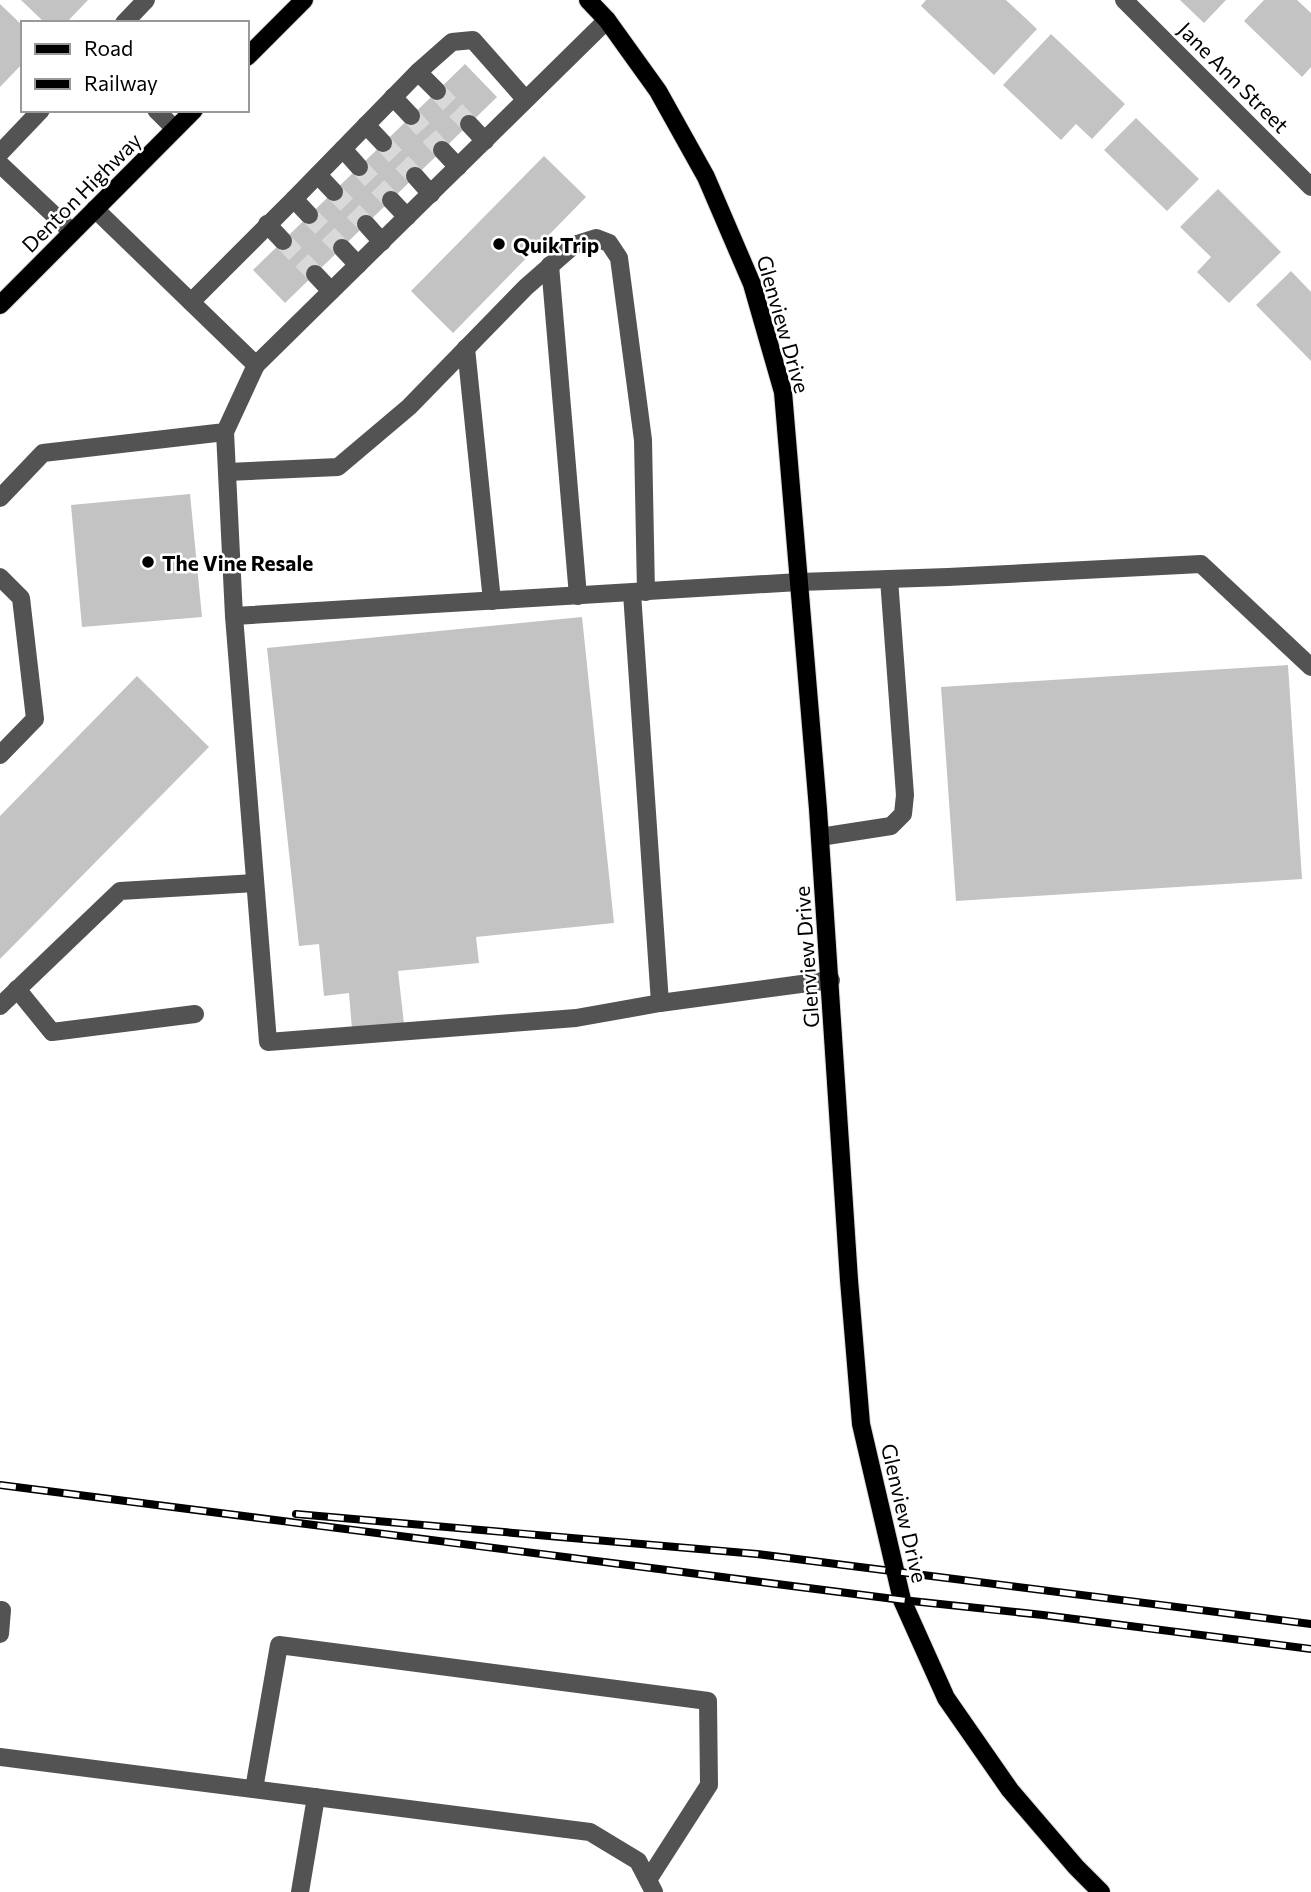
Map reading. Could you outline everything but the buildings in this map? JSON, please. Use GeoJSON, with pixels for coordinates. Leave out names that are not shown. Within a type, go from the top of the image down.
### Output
{"type":"FeatureCollection","features":[{"type":"Feature","properties":{"kind":"main road","name":"Glenview Drive"},"geometry":{"type":"LineString","coordinates":[[588,0],[607,20],[658,91],[706,177],[752,284],[783,392],[831,980],[849,1280],[861,1424],[902,1600],[946,1698],[954,1710],[1010,1790],[1101,1892]]}},
{"type":"Feature","properties":{"kind":"main road"},"geometry":{"type":"LineString","coordinates":[[248,56],[296,3]]}},
{"type":"Feature","properties":{"kind":"main road","name":"Denton Highway"},"geometry":{"type":"LineString","coordinates":[[2,299],[192,112]]}},
{"type":"Feature","properties":{"kind":"street"},"geometry":{"type":"LineString","coordinates":[[126,21],[146,0]]}},
{"type":"Feature","properties":{"kind":"street","name":"Jane Ann Street"},"geometry":{"type":"LineString","coordinates":[[1124,0],[1311,187]]}},
{"type":"Feature","properties":{"kind":"street"},"geometry":{"type":"LineString","coordinates":[[607,20],[256,365],[225,432],[234,616],[268,1042],[576,1018],[660,1003],[831,980]]}},
{"type":"Feature","properties":{"kind":"street"},"geometry":{"type":"LineString","coordinates":[[191,302],[418,72],[452,42],[472,40],[525,99]]}},
{"type":"Feature","properties":{"kind":"street"},"geometry":{"type":"LineString","coordinates":[[418,72],[437,91]]}},
{"type":"Feature","properties":{"kind":"street"},"geometry":{"type":"LineString","coordinates":[[393,97],[411,116]]}},
{"type":"Feature","properties":{"kind":"street"},"geometry":{"type":"LineString","coordinates":[[0,153],[39,112]]}},
{"type":"Feature","properties":{"kind":"street"},"geometry":{"type":"LineString","coordinates":[[158,112],[175,129]]}},
{"type":"Feature","properties":{"kind":"street"},"geometry":{"type":"LineString","coordinates":[[469,124],[485,141]]}},
{"type":"Feature","properties":{"kind":"street"},"geometry":{"type":"LineString","coordinates":[[366,125],[383,143]]}},
{"type":"Feature","properties":{"kind":"street"},"geometry":{"type":"LineString","coordinates":[[343,149],[359,167]]}},
{"type":"Feature","properties":{"kind":"street"},"geometry":{"type":"LineString","coordinates":[[442,150],[458,167]]}},
{"type":"Feature","properties":{"kind":"street"},"geometry":{"type":"LineString","coordinates":[[0,164],[72,232]]}},
{"type":"Feature","properties":{"kind":"street"},"geometry":{"type":"LineString","coordinates":[[318,175],[334,192]]}},
{"type":"Feature","properties":{"kind":"street"},"geometry":{"type":"LineString","coordinates":[[415,176],[430,194]]}},
{"type":"Feature","properties":{"kind":"street"},"geometry":{"type":"LineString","coordinates":[[295,199],[309,215]]}},
{"type":"Feature","properties":{"kind":"street"},"geometry":{"type":"LineString","coordinates":[[391,200],[407,217]]}},
{"type":"Feature","properties":{"kind":"street"},"geometry":{"type":"LineString","coordinates":[[95,209],[256,365]]}},
{"type":"Feature","properties":{"kind":"street"},"geometry":{"type":"LineString","coordinates":[[267,224],[283,241]]}},
{"type":"Feature","properties":{"kind":"street"},"geometry":{"type":"LineString","coordinates":[[366,224],[382,242]]}},
{"type":"Feature","properties":{"kind":"street"},"geometry":{"type":"LineString","coordinates":[[227,472],[338,467],[409,407],[550,265],[574,245],[596,238],[609,243],[619,258],[643,440],[639,592],[660,1003]]}},
{"type":"Feature","properties":{"kind":"street"},"geometry":{"type":"LineString","coordinates":[[342,248],[358,265]]}},
{"type":"Feature","properties":{"kind":"street"},"geometry":{"type":"LineString","coordinates":[[550,265],[578,596]]}},
{"type":"Feature","properties":{"kind":"street"},"geometry":{"type":"LineString","coordinates":[[315,274],[331,291]]}},
{"type":"Feature","properties":{"kind":"street"},"geometry":{"type":"LineString","coordinates":[[466,348],[492,601]]}},
{"type":"Feature","properties":{"kind":"street"},"geometry":{"type":"LineString","coordinates":[[0,498],[43,453],[225,432]]}},
{"type":"Feature","properties":{"kind":"street"},"geometry":{"type":"LineString","coordinates":[[234,616],[799,582],[1201,564],[1311,667]]}},
{"type":"Feature","properties":{"kind":"street"},"geometry":{"type":"LineString","coordinates":[[0,577],[21,598],[35,719],[0,755]]}},
{"type":"Feature","properties":{"kind":"street"},"geometry":{"type":"LineString","coordinates":[[820,837],[891,826],[903,814],[905,795],[889,579]]}},
{"type":"Feature","properties":{"kind":"street"},"geometry":{"type":"LineString","coordinates":[[0,1006],[120,891],[256,883]]}},
{"type":"Feature","properties":{"kind":"street"},"geometry":{"type":"LineString","coordinates":[[17,989],[52,1032],[195,1014]]}},
{"type":"Feature","properties":{"kind":"street"},"geometry":{"type":"LineString","coordinates":[[0,1610],[0,1634]]}},
{"type":"Feature","properties":{"kind":"street"},"geometry":{"type":"LineString","coordinates":[[254,1789],[279,1645],[708,1701],[709,1785],[651,1886]]}},
{"type":"Feature","properties":{"kind":"street"},"geometry":{"type":"LineString","coordinates":[[0,1757],[590,1832],[638,1861],[651,1886]]}},
{"type":"Feature","properties":{"kind":"street"},"geometry":{"type":"LineString","coordinates":[[300,1892],[316,1797]]}},
{"type":"Feature","properties":{"kind":"tunnel"},"geometry":{"type":"LineString","coordinates":[[437,91],[469,124]]}},
{"type":"Feature","properties":{"kind":"tunnel"},"geometry":{"type":"LineString","coordinates":[[411,116],[442,150]]}},
{"type":"Feature","properties":{"kind":"tunnel"},"geometry":{"type":"LineString","coordinates":[[383,143],[415,176]]}},
{"type":"Feature","properties":{"kind":"tunnel"},"geometry":{"type":"LineString","coordinates":[[359,167],[391,200]]}},
{"type":"Feature","properties":{"kind":"tunnel"},"geometry":{"type":"LineString","coordinates":[[334,192],[366,224]]}},
{"type":"Feature","properties":{"kind":"tunnel"},"geometry":{"type":"LineString","coordinates":[[309,215],[342,248]]}},
{"type":"Feature","properties":{"kind":"tunnel"},"geometry":{"type":"LineString","coordinates":[[283,241],[315,274]]}},
{"type":"Feature","properties":{"kind":"railway"},"geometry":{"type":"LineString","coordinates":[[0,1485],[902,1600],[1311,1649]]}},
{"type":"Feature","properties":{"kind":"railway"},"geometry":{"type":"LineString","coordinates":[[296,1514],[757,1554],[1311,1624]]}},
{"type":"Feature","properties":{"kind":"place","name":"QuikTrip"},"geometry":{"type":"Point","coordinates":[499,244]}},
{"type":"Feature","properties":{"kind":"place","name":"The Vine Resale"},"geometry":{"type":"Point","coordinates":[148,562]}}]}
